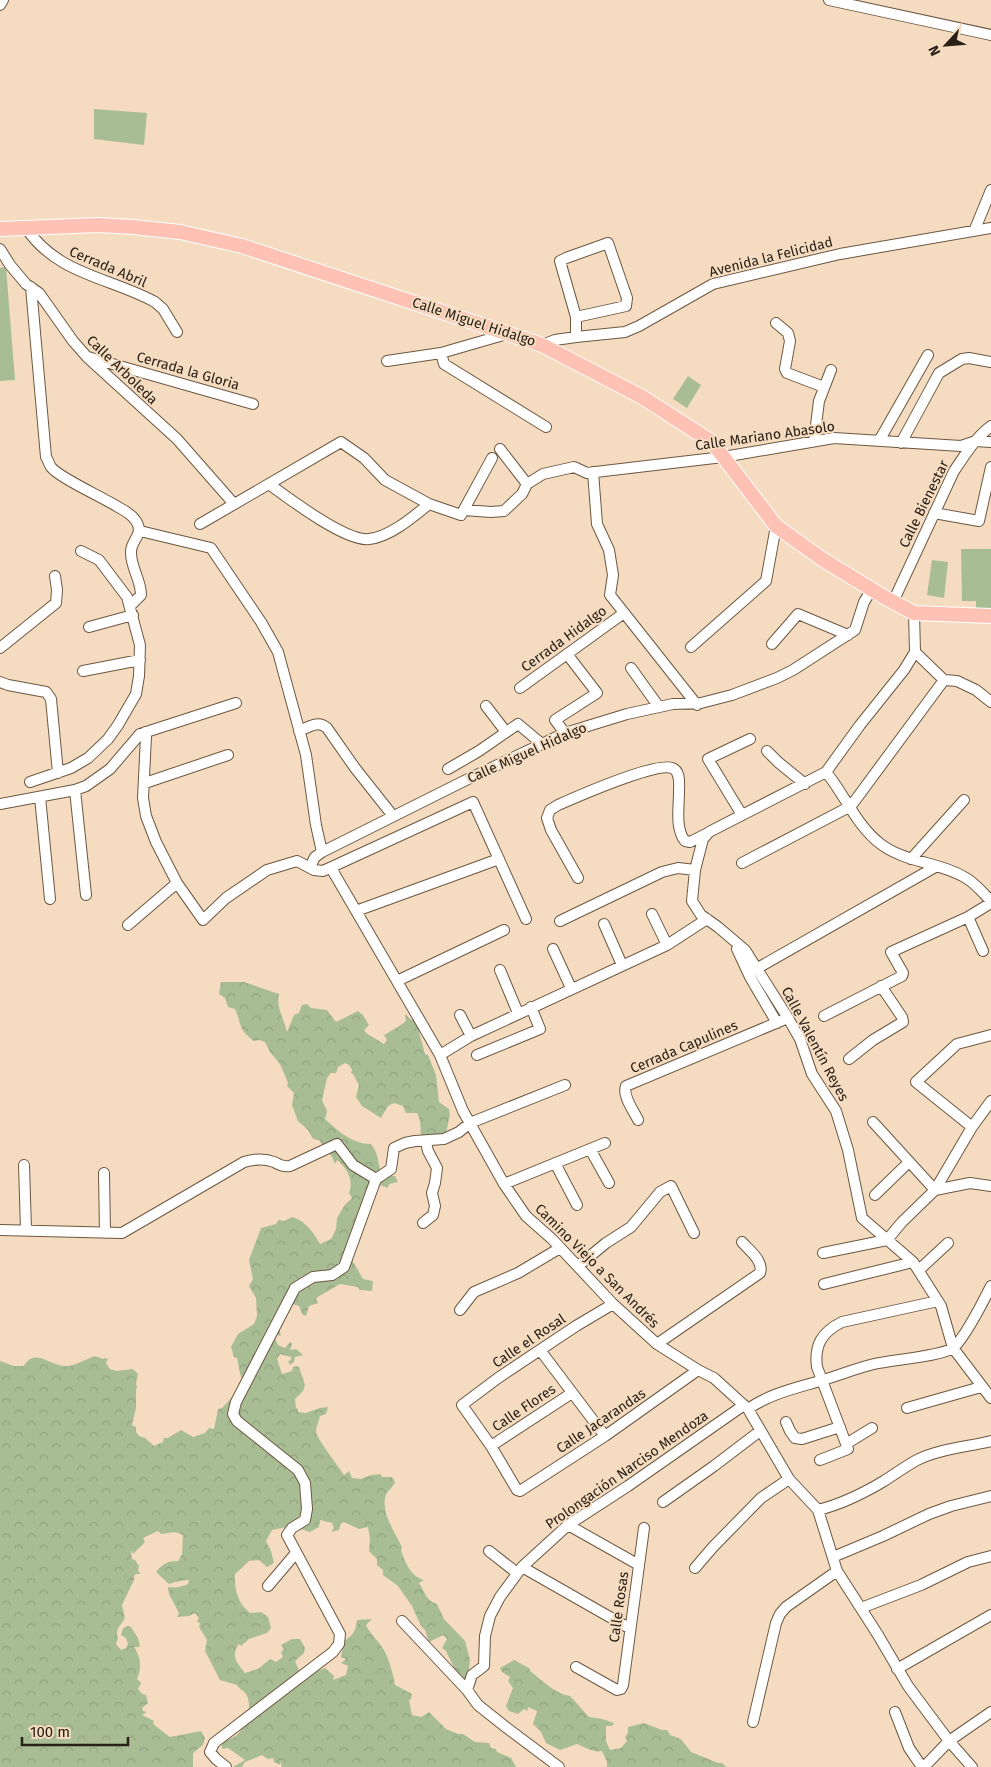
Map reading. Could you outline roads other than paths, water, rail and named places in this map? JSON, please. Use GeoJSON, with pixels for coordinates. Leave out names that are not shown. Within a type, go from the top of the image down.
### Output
{"type":"FeatureCollection","features":[{"type":"Feature","properties":{"kind":"main road","name":"Calle Miguel Hidalgo"},"geometry":{"type":"LineString","coordinates":[[0,229],[133,226],[189,234],[242,246],[542,345],[642,397],[712,442],[776,526],[822,559],[893,602],[914,613],[991,616]]}},
{"type":"Feature","properties":{"kind":"street"},"geometry":{"type":"LineString","coordinates":[[0,5],[3,0]]}},
{"type":"Feature","properties":{"kind":"street"},"geometry":{"type":"LineString","coordinates":[[829,0],[991,35]]}},
{"type":"Feature","properties":{"kind":"street"},"geometry":{"type":"LineString","coordinates":[[976,229],[991,190]]}},
{"type":"Feature","properties":{"kind":"street","name":"Cerrada Abril"},"geometry":{"type":"LineString","coordinates":[[26,228],[35,242],[55,258],[78,270],[155,302],[163,309],[177,332]]}},
{"type":"Feature","properties":{"kind":"street","name":"Avenida la Felicidad"},"geometry":{"type":"LineString","coordinates":[[542,345],[555,340],[625,332],[713,284],[840,254],[976,229],[991,228]]}},
{"type":"Feature","properties":{"kind":"street"},"geometry":{"type":"LineString","coordinates":[[576,317],[626,306],[627,298],[608,243],[560,261],[576,317],[576,337]]}},
{"type":"Feature","properties":{"kind":"street","name":"Calle Arboleda"},"geometry":{"type":"LineString","coordinates":[[0,248],[10,265],[26,284],[39,292],[73,341],[87,357],[177,439],[234,504]]}},
{"type":"Feature","properties":{"kind":"street"},"geometry":{"type":"LineString","coordinates":[[31,287],[46,456],[52,468],[61,476],[103,497],[125,511],[136,521],[140,530],[131,553],[141,595],[131,610],[89,627]]}},
{"type":"Feature","properties":{"kind":"street"},"geometry":{"type":"LineString","coordinates":[[776,323],[788,333],[790,341],[785,369],[787,373],[824,387]]}},
{"type":"Feature","properties":{"kind":"street"},"geometry":{"type":"LineString","coordinates":[[388,361],[441,353],[507,334]]}},
{"type":"Feature","properties":{"kind":"street"},"geometry":{"type":"LineString","coordinates":[[441,353],[444,364],[546,427]]}},
{"type":"Feature","properties":{"kind":"street"},"geometry":{"type":"LineString","coordinates":[[879,441],[928,355]]}},
{"type":"Feature","properties":{"kind":"street","name":"Cerrada la Gloria"},"geometry":{"type":"LineString","coordinates":[[87,357],[253,404]]}},
{"type":"Feature","properties":{"kind":"street"},"geometry":{"type":"LineString","coordinates":[[901,443],[939,374],[962,359],[969,358],[991,362]]}},
{"type":"Feature","properties":{"kind":"street"},"geometry":{"type":"LineString","coordinates":[[814,441],[819,401],[831,370]]}},
{"type":"Feature","properties":{"kind":"street","name":"Calle Bienestar"},"geometry":{"type":"LineString","coordinates":[[893,602],[954,471],[982,432],[991,426]]}},
{"type":"Feature","properties":{"kind":"street","name":"Calle Mariano Abasolo"},"geometry":{"type":"LineString","coordinates":[[527,484],[543,474],[574,468],[593,472],[723,457],[834,438],[961,446],[976,441],[991,442]]}},
{"type":"Feature","properties":{"kind":"street"},"geometry":{"type":"LineString","coordinates":[[200,524],[341,442],[364,458],[385,480],[429,504],[462,513],[504,510],[522,494],[527,484],[500,449]]}},
{"type":"Feature","properties":{"kind":"street"},"geometry":{"type":"LineString","coordinates":[[462,513],[492,458]]}},
{"type":"Feature","properties":{"kind":"street"},"geometry":{"type":"LineString","coordinates":[[934,513],[979,521],[991,467]]}},
{"type":"Feature","properties":{"kind":"street"},"geometry":{"type":"LineString","coordinates":[[593,472],[597,524],[609,550],[613,575],[610,595],[696,704]]}},
{"type":"Feature","properties":{"kind":"street"},"geometry":{"type":"LineString","coordinates":[[269,484],[325,522],[361,539],[382,536],[401,526],[429,504]]}},
{"type":"Feature","properties":{"kind":"street"},"geometry":{"type":"LineString","coordinates":[[691,647],[766,581],[776,526]]}},
{"type":"Feature","properties":{"kind":"street"},"geometry":{"type":"LineString","coordinates":[[140,530],[210,548],[261,622],[278,652],[306,755],[316,825],[322,852],[315,857],[310,867]]}},
{"type":"Feature","properties":{"kind":"street"},"geometry":{"type":"LineString","coordinates":[[30,782],[58,774],[88,758],[108,739],[118,726],[136,694],[139,676],[140,645],[127,597],[99,560],[81,551]]}},
{"type":"Feature","properties":{"kind":"street"},"geometry":{"type":"LineString","coordinates":[[0,648],[56,603],[55,576]]}},
{"type":"Feature","properties":{"kind":"street","name":"Calle Miguel Hidalgo"},"geometry":{"type":"LineString","coordinates":[[322,852],[565,733],[611,718],[659,707],[674,704],[696,704],[732,695],[777,678],[855,630],[864,602],[872,589]]}},
{"type":"Feature","properties":{"kind":"street","name":"Cerrada Hidalgo"},"geometry":{"type":"LineString","coordinates":[[520,688],[624,613]]}},
{"type":"Feature","properties":{"kind":"street"},"geometry":{"type":"LineString","coordinates":[[578,878],[551,830],[547,818],[550,810],[558,805],[639,773],[665,767],[672,768],[677,772],[680,781],[681,836],[685,841],[690,842],[806,784],[826,772],[860,725],[904,670],[915,652],[914,613]]}},
{"type":"Feature","properties":{"kind":"street"},"geometry":{"type":"LineString","coordinates":[[772,644],[798,614],[848,635]]}},
{"type":"Feature","properties":{"kind":"street"},"geometry":{"type":"LineString","coordinates":[[915,652],[944,680],[957,681],[976,690],[991,702]]}},
{"type":"Feature","properties":{"kind":"street"},"geometry":{"type":"LineString","coordinates":[[565,733],[555,720],[597,693],[567,654]]}},
{"type":"Feature","properties":{"kind":"street"},"geometry":{"type":"LineString","coordinates":[[82,671],[140,660]]}},
{"type":"Feature","properties":{"kind":"street"},"geometry":{"type":"LineString","coordinates":[[631,668],[659,707]]}},
{"type":"Feature","properties":{"kind":"street"},"geometry":{"type":"LineString","coordinates":[[742,863],[850,806],[944,680]]}},
{"type":"Feature","properties":{"kind":"street"},"geometry":{"type":"LineString","coordinates":[[0,682],[8,686],[46,692],[51,699],[58,774]]}},
{"type":"Feature","properties":{"kind":"street"},"geometry":{"type":"LineString","coordinates":[[0,804],[75,790],[86,786],[110,769],[140,734],[236,703]]}},
{"type":"Feature","properties":{"kind":"street"},"geometry":{"type":"LineString","coordinates":[[486,706],[506,732]]}},
{"type":"Feature","properties":{"kind":"street"},"geometry":{"type":"LineString","coordinates":[[299,731],[323,724],[393,816]]}},
{"type":"Feature","properties":{"kind":"street"},"geometry":{"type":"LineString","coordinates":[[448,769],[479,751],[518,724],[542,744]]}},
{"type":"Feature","properties":{"kind":"street"},"geometry":{"type":"LineString","coordinates":[[145,732],[145,783],[143,798],[146,816],[156,842],[177,883],[202,920],[226,898],[267,870],[298,861],[314,870],[323,871],[473,802],[526,919]]}},
{"type":"Feature","properties":{"kind":"street"},"geometry":{"type":"LineString","coordinates":[[742,815],[708,759],[750,738]]}},
{"type":"Feature","properties":{"kind":"street"},"geometry":{"type":"LineString","coordinates":[[767,751],[783,767],[806,784]]}},
{"type":"Feature","properties":{"kind":"street"},"geometry":{"type":"LineString","coordinates":[[145,783],[228,755]]}},
{"type":"Feature","properties":{"kind":"street"},"geometry":{"type":"LineString","coordinates":[[824,1016],[900,978],[903,973],[891,952],[968,917],[991,902],[979,888],[965,877],[937,866],[911,859],[893,852],[880,844],[869,832],[826,772]]}},
{"type":"Feature","properties":{"kind":"street"},"geometry":{"type":"LineString","coordinates":[[75,790],[86,896]]}},
{"type":"Feature","properties":{"kind":"street"},"geometry":{"type":"LineString","coordinates":[[40,797],[50,899]]}},
{"type":"Feature","properties":{"kind":"street"},"geometry":{"type":"LineString","coordinates":[[911,859],[964,800]]}},
{"type":"Feature","properties":{"kind":"street","name":"Calle Valentín Reyes"},"geometry":{"type":"LineString","coordinates":[[709,832],[703,839],[695,870],[692,900],[701,915],[745,950],[788,1018],[800,1040],[812,1074],[836,1111],[848,1150],[862,1218],[916,1266],[941,1306],[953,1348],[991,1398]]}},
{"type":"Feature","properties":{"kind":"street"},"geometry":{"type":"LineString","coordinates":[[356,911],[499,859]]}},
{"type":"Feature","properties":{"kind":"street"},"geometry":{"type":"LineString","coordinates":[[756,969],[937,866]]}},
{"type":"Feature","properties":{"kind":"street","name":"Camino Viejo a San Andrés"},"geometry":{"type":"LineString","coordinates":[[331,868],[440,1055],[459,1103],[504,1184],[526,1216],[578,1266],[613,1304],[657,1344],[714,1378],[746,1407],[789,1479],[818,1510],[837,1571],[908,1686],[949,1741],[972,1767]]}},
{"type":"Feature","properties":{"kind":"street"},"geometry":{"type":"LineString","coordinates":[[560,921],[662,872],[678,868],[695,870]]}},
{"type":"Feature","properties":{"kind":"street"},"geometry":{"type":"LineString","coordinates":[[128,925],[177,883]]}},
{"type":"Feature","properties":{"kind":"street"},"geometry":{"type":"LineString","coordinates":[[652,914],[667,945]]}},
{"type":"Feature","properties":{"kind":"street"},"geometry":{"type":"LineString","coordinates":[[968,917],[983,952]]}},
{"type":"Feature","properties":{"kind":"street"},"geometry":{"type":"LineString","coordinates":[[440,1055],[471,1036],[518,1013],[667,945],[707,919]]}},
{"type":"Feature","properties":{"kind":"street"},"geometry":{"type":"LineString","coordinates":[[604,924],[622,965]]}},
{"type":"Feature","properties":{"kind":"street"},"geometry":{"type":"LineString","coordinates":[[397,981],[504,930]]}},
{"type":"Feature","properties":{"kind":"street"},"geometry":{"type":"LineString","coordinates":[[731,938],[750,977],[777,1023]]}},
{"type":"Feature","properties":{"kind":"street"},"geometry":{"type":"LineString","coordinates":[[553,949],[571,988]]}},
{"type":"Feature","properties":{"kind":"street"},"geometry":{"type":"LineString","coordinates":[[500,970],[518,1013]]}},
{"type":"Feature","properties":{"kind":"street"},"geometry":{"type":"LineString","coordinates":[[849,1059],[873,1040],[902,1022],[902,1017],[881,986]]}},
{"type":"Feature","properties":{"kind":"street"},"geometry":{"type":"LineString","coordinates":[[478,1055],[540,1029],[531,1008]]}},
{"type":"Feature","properties":{"kind":"street"},"geometry":{"type":"LineString","coordinates":[[460,1015],[471,1036]]}},
{"type":"Feature","properties":{"kind":"street","name":"Cerrada Capulines"},"geometry":{"type":"LineString","coordinates":[[638,1120],[625,1094],[624,1089],[626,1086],[788,1018]]}},
{"type":"Feature","properties":{"kind":"street"},"geometry":{"type":"LineString","coordinates":[[972,1126],[916,1082],[957,1044],[991,1035]]}},
{"type":"Feature","properties":{"kind":"street"},"geometry":{"type":"LineString","coordinates":[[226,1767],[210,1752],[214,1743],[333,1652],[339,1644],[340,1634],[287,1535],[292,1528],[304,1520],[307,1509],[305,1483],[298,1470],[237,1421],[233,1414],[236,1402],[295,1288],[313,1276],[332,1275],[344,1267],[376,1179],[391,1169],[394,1148],[405,1143],[444,1139],[459,1132],[470,1123],[565,1085]]}},
{"type":"Feature","properties":{"kind":"street"},"geometry":{"type":"LineString","coordinates":[[823,1253],[887,1240],[902,1222],[935,1190],[972,1126],[991,1101]]}},
{"type":"Feature","properties":{"kind":"street"},"geometry":{"type":"LineString","coordinates":[[873,1122],[935,1190]]}},
{"type":"Feature","properties":{"kind":"street"},"geometry":{"type":"LineString","coordinates":[[423,1223],[433,1215],[435,1206],[432,1193],[437,1168],[428,1152],[426,1142]]}},
{"type":"Feature","properties":{"kind":"street"},"geometry":{"type":"LineString","coordinates":[[504,1184],[605,1143]]}},
{"type":"Feature","properties":{"kind":"street"},"geometry":{"type":"LineString","coordinates":[[0,1230],[122,1233],[244,1162],[255,1159],[274,1162],[284,1167],[290,1166],[337,1144],[353,1165],[376,1179]]}},
{"type":"Feature","properties":{"kind":"street"},"geometry":{"type":"LineString","coordinates":[[590,1148],[609,1183]]}},
{"type":"Feature","properties":{"kind":"street"},"geometry":{"type":"LineString","coordinates":[[874,1195],[909,1162]]}},
{"type":"Feature","properties":{"kind":"street"},"geometry":{"type":"LineString","coordinates":[[555,1163],[577,1204]]}},
{"type":"Feature","properties":{"kind":"street"},"geometry":{"type":"LineString","coordinates":[[24,1165],[26,1230]]}},
{"type":"Feature","properties":{"kind":"street"},"geometry":{"type":"LineString","coordinates":[[104,1173],[105,1233]]}},
{"type":"Feature","properties":{"kind":"street"},"geometry":{"type":"LineString","coordinates":[[935,1190],[970,1183],[991,1186]]}},
{"type":"Feature","properties":{"kind":"street"},"geometry":{"type":"LineString","coordinates":[[578,1266],[606,1242],[631,1227],[660,1192],[671,1186],[694,1233]]}},
{"type":"Feature","properties":{"kind":"street"},"geometry":{"type":"LineString","coordinates":[[657,1344],[760,1273],[760,1263],[742,1242]]}},
{"type":"Feature","properties":{"kind":"street"},"geometry":{"type":"LineString","coordinates":[[824,1284],[916,1266],[948,1243]]}},
{"type":"Feature","properties":{"kind":"street"},"geometry":{"type":"LineString","coordinates":[[460,1310],[474,1292],[518,1273],[560,1248]]}},
{"type":"Feature","properties":{"kind":"street"},"geometry":{"type":"LineString","coordinates":[[953,1348],[991,1286]]}},
{"type":"Feature","properties":{"kind":"street"},"geometry":{"type":"LineString","coordinates":[[820,1460],[848,1449],[823,1380],[816,1367],[815,1355],[819,1341],[829,1328],[842,1322],[938,1301]]}},
{"type":"Feature","properties":{"kind":"street","name":"Calle el Rosal"},"geometry":{"type":"LineString","coordinates":[[491,1446],[462,1405],[498,1378],[576,1326],[613,1304]]}},
{"type":"Feature","properties":{"kind":"street","name":"Prolongación Narciso Mendoza"},"geometry":{"type":"LineString","coordinates":[[467,1690],[472,1675],[484,1666],[485,1636],[490,1616],[500,1597],[520,1570],[568,1525],[746,1407],[779,1393],[874,1364],[938,1353],[953,1348]]}},
{"type":"Feature","properties":{"kind":"street"},"geometry":{"type":"LineString","coordinates":[[540,1350],[605,1436]]}},
{"type":"Feature","properties":{"kind":"street","name":"Calle Jacarandas"},"geometry":{"type":"LineString","coordinates":[[491,1446],[518,1491],[605,1436],[698,1370]]}},
{"type":"Feature","properties":{"kind":"street"},"geometry":{"type":"LineString","coordinates":[[907,1408],[981,1387]]}},
{"type":"Feature","properties":{"kind":"street","name":"Calle Flores"},"geometry":{"type":"LineString","coordinates":[[491,1446],[572,1392]]}},
{"type":"Feature","properties":{"kind":"street"},"geometry":{"type":"LineString","coordinates":[[786,1422],[795,1438],[802,1439],[840,1426]]}},
{"type":"Feature","properties":{"kind":"street"},"geometry":{"type":"LineString","coordinates":[[846,1444],[872,1428]]}},
{"type":"Feature","properties":{"kind":"street"},"geometry":{"type":"LineString","coordinates":[[663,1502],[760,1430]]}},
{"type":"Feature","properties":{"kind":"street"},"geometry":{"type":"LineString","coordinates":[[818,1510],[847,1501],[882,1482],[916,1460],[929,1455],[991,1442]]}},
{"type":"Feature","properties":{"kind":"street"},"geometry":{"type":"LineString","coordinates":[[695,1568],[761,1498],[789,1479]]}},
{"type":"Feature","properties":{"kind":"street"},"geometry":{"type":"LineString","coordinates":[[833,1558],[929,1514],[951,1506],[991,1496]]}},
{"type":"Feature","properties":{"kind":"street"},"geometry":{"type":"LineString","coordinates":[[568,1525],[639,1565]]}},
{"type":"Feature","properties":{"kind":"street","name":"Calle Rosas"},"geometry":{"type":"LineString","coordinates":[[576,1667],[617,1690],[621,1689],[623,1685],[629,1628],[644,1528]]}},
{"type":"Feature","properties":{"kind":"street"},"geometry":{"type":"LineString","coordinates":[[489,1551],[520,1570],[629,1628]]}},
{"type":"Feature","properties":{"kind":"street"},"geometry":{"type":"LineString","coordinates":[[268,1586],[296,1553]]}},
{"type":"Feature","properties":{"kind":"street"},"geometry":{"type":"LineString","coordinates":[[861,1608],[921,1586],[968,1562],[991,1556]]}},
{"type":"Feature","properties":{"kind":"street"},"geometry":{"type":"LineString","coordinates":[[753,1722],[776,1623],[780,1614],[786,1607],[837,1571]]}},
{"type":"Feature","properties":{"kind":"street"},"geometry":{"type":"LineString","coordinates":[[898,1669],[991,1615]]}},
{"type":"Feature","properties":{"kind":"street"},"geometry":{"type":"LineString","coordinates":[[402,1620],[467,1690],[478,1705],[559,1767]]}},
{"type":"Feature","properties":{"kind":"street"},"geometry":{"type":"LineString","coordinates":[[895,1712],[908,1748],[923,1767],[949,1741],[991,1712]]}}]}
